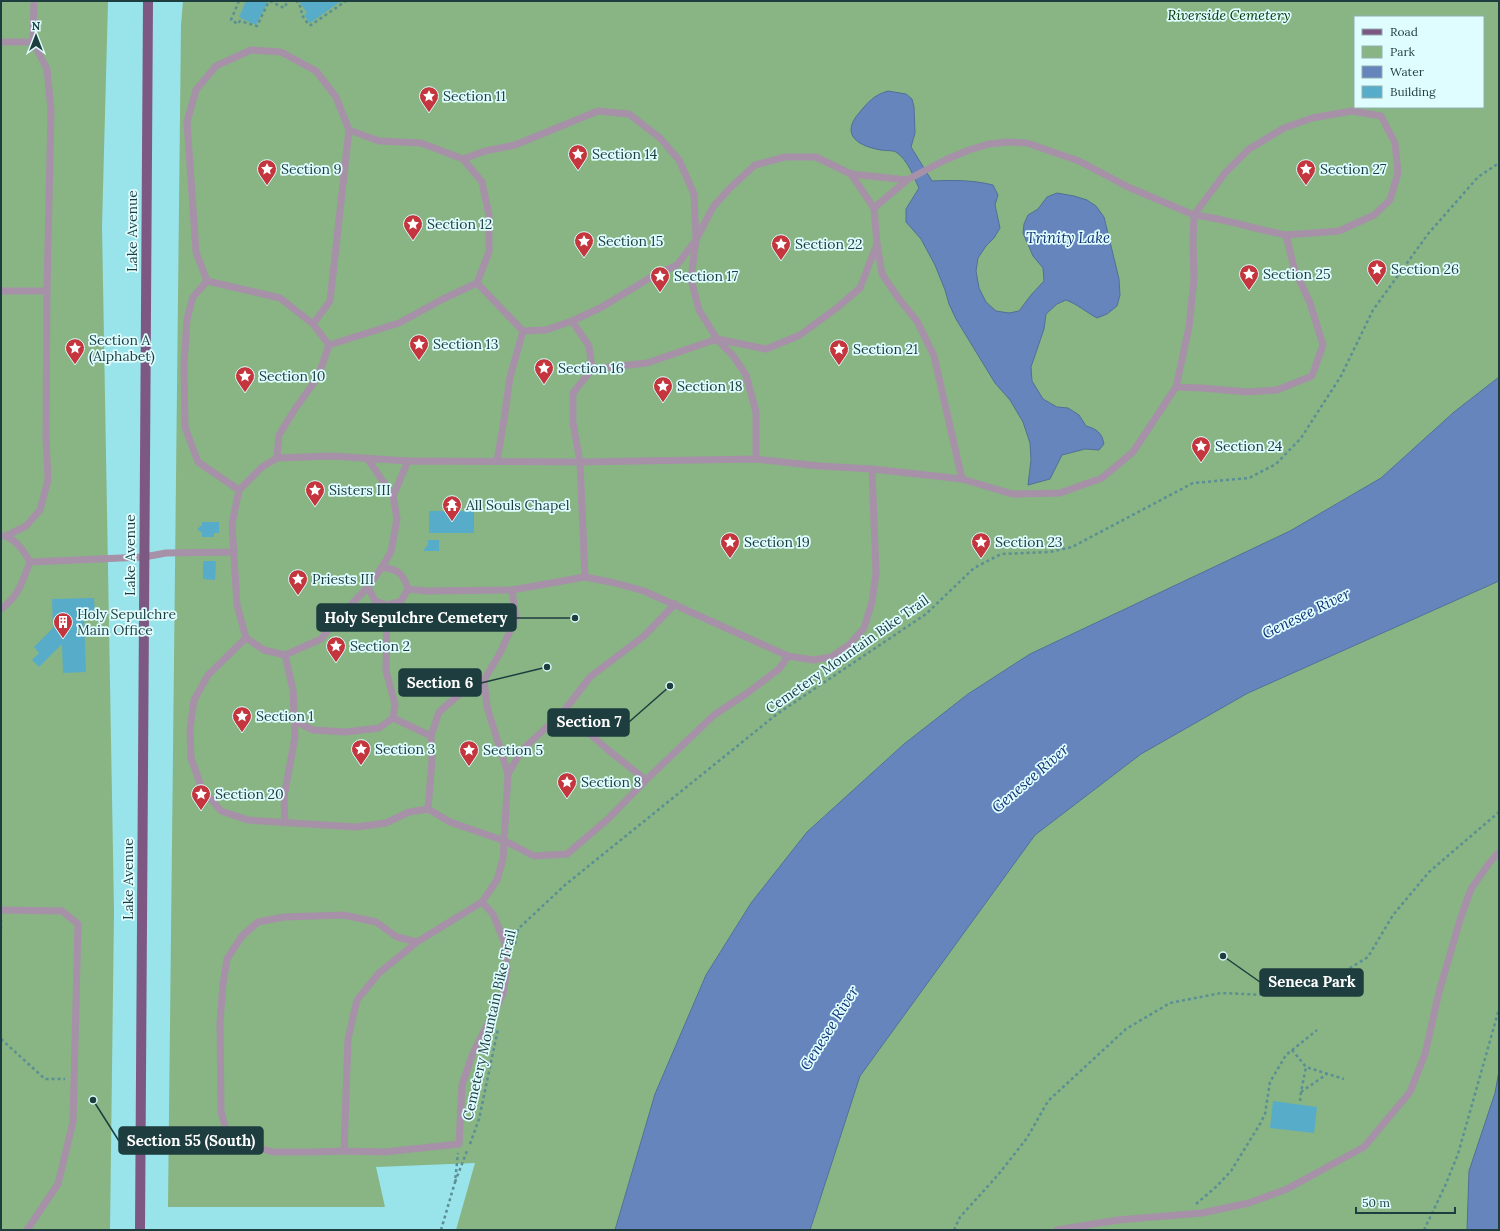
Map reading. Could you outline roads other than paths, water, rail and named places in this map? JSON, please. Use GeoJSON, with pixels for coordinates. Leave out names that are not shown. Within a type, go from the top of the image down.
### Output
{"type":"FeatureCollection","features":[{"type":"Feature","properties":{"kind":"main road","name":"Lake Avenue"},"geometry":{"type":"LineString","coordinates":[[140,1230],[148,1]]}},
{"type":"Feature","properties":{"kind":"lane"},"geometry":{"type":"LineString","coordinates":[[3,536],[26,526],[40,510],[48,480],[46,438],[47,291],[51,110],[47,69],[33,42],[34,1]]}},
{"type":"Feature","properties":{"kind":"lane"},"geometry":{"type":"LineString","coordinates":[[1,42],[33,42]]}},
{"type":"Feature","properties":{"kind":"lane"},"geometry":{"type":"LineString","coordinates":[[207,281],[196,252],[187,122],[196,90],[216,66],[251,50],[281,52],[316,71],[336,97],[349,130],[330,301],[313,324]]}},
{"type":"Feature","properties":{"kind":"lane"},"geometry":{"type":"LineString","coordinates":[[464,159],[485,151],[516,145],[598,111],[629,114],[660,138],[679,160],[694,194],[696,240],[690,279],[699,310],[717,339],[734,357],[746,375],[756,412],[756,459]]}},
{"type":"Feature","properties":{"kind":"lane"},"geometry":{"type":"LineString","coordinates":[[367,458],[393,496],[397,519],[391,552],[368,587],[339,617],[321,640],[285,655],[264,650],[246,638],[237,604],[232,524],[239,490],[262,467],[277,458],[331,456],[367,458],[408,461],[580,462],[756,459],[820,466],[872,469],[962,479],[1012,494],[1060,493],[1102,478],[1133,452],[1176,387],[1189,327],[1194,279],[1194,215],[1225,173],[1249,148],[1284,128],[1312,118],[1352,111],[1381,116],[1395,143],[1396,150],[1398,173],[1390,200],[1374,215],[1339,231],[1286,235],[1263,231],[1222,219],[1194,215],[1128,187],[1079,161],[1027,143],[1008,142],[990,144],[969,150],[945,160],[907,180],[874,208]]}},
{"type":"Feature","properties":{"kind":"lane"},"geometry":{"type":"LineString","coordinates":[[329,345],[399,323],[443,299],[477,283],[489,252],[489,215],[482,182],[464,159],[421,143],[379,142],[349,130]]}},
{"type":"Feature","properties":{"kind":"lane"},"geometry":{"type":"LineString","coordinates":[[477,283],[523,331],[546,330],[572,321],[602,307],[648,279],[677,265],[696,240],[713,208],[730,188],[755,165],[785,157],[816,157],[851,174],[907,180]]}},
{"type":"Feature","properties":{"kind":"lane"},"geometry":{"type":"LineString","coordinates":[[851,174],[874,208],[877,244],[882,274],[917,321],[934,356],[962,479]]}},
{"type":"Feature","properties":{"kind":"lane"},"geometry":{"type":"LineString","coordinates":[[1176,387],[1247,392],[1278,390],[1312,376],[1323,345],[1310,303],[1294,268],[1286,235]]}},
{"type":"Feature","properties":{"kind":"lane"},"geometry":{"type":"LineString","coordinates":[[585,578],[580,462],[573,423],[573,393],[592,369],[647,363],[717,339],[766,349],[800,335],[838,307],[860,288],[877,244]]}},
{"type":"Feature","properties":{"kind":"lane"},"geometry":{"type":"LineString","coordinates":[[207,281],[280,298],[313,324],[329,345]]}},
{"type":"Feature","properties":{"kind":"lane"},"geometry":{"type":"LineString","coordinates":[[207,281],[193,297],[187,319],[184,365],[185,427],[198,462],[239,490]]}},
{"type":"Feature","properties":{"kind":"lane"},"geometry":{"type":"LineString","coordinates":[[1,291],[47,291]]}},
{"type":"Feature","properties":{"kind":"lane"},"geometry":{"type":"LineString","coordinates":[[572,321],[589,346],[592,369]]}},
{"type":"Feature","properties":{"kind":"lane"},"geometry":{"type":"LineString","coordinates":[[497,461],[510,377],[523,331]]}},
{"type":"Feature","properties":{"kind":"lane"},"geometry":{"type":"LineString","coordinates":[[277,458],[279,435],[295,408],[318,377],[329,345]]}},
{"type":"Feature","properties":{"kind":"lane"},"geometry":{"type":"LineString","coordinates":[[393,496],[408,461]]}},
{"type":"Feature","properties":{"kind":"lane"},"geometry":{"type":"LineString","coordinates":[[408,589],[427,591],[512,590],[585,578],[615,583],[644,591],[788,656],[813,660],[832,657],[850,645],[864,628],[872,602],[876,573],[872,469]]}},
{"type":"Feature","properties":{"kind":"lane"},"geometry":{"type":"LineString","coordinates":[[3,536],[15,541],[23,550],[30,562]]}},
{"type":"Feature","properties":{"kind":"lane"},"geometry":{"type":"LineString","coordinates":[[30,562],[144,557],[166,553],[234,552]]}},
{"type":"Feature","properties":{"kind":"lane"},"geometry":{"type":"LineString","coordinates":[[1,609],[12,600],[21,586],[30,562]]}},
{"type":"Feature","properties":{"kind":"lane"},"geometry":{"type":"LineString","coordinates":[[368,587],[374,601],[387,605],[401,601],[408,589],[405,578],[395,569],[382,567]]}},
{"type":"Feature","properties":{"kind":"lane"},"geometry":{"type":"LineString","coordinates":[[428,809],[432,760],[432,736],[439,712],[461,692],[484,680],[500,653],[516,618],[512,590]]}},
{"type":"Feature","properties":{"kind":"lane"},"geometry":{"type":"LineString","coordinates":[[508,774],[522,750],[564,711],[590,677],[644,636],[675,604]]}},
{"type":"Feature","properties":{"kind":"lane"},"geometry":{"type":"LineString","coordinates":[[295,721],[313,730],[346,732],[379,728],[393,718],[395,704],[386,671],[387,605]]}},
{"type":"Feature","properties":{"kind":"lane"},"geometry":{"type":"LineString","coordinates":[[246,638],[208,675],[194,700],[190,729],[191,758],[202,789],[221,811],[248,820],[356,827],[386,823],[409,812],[428,809],[450,822],[505,841],[534,856],[567,854],[608,819],[646,780],[714,715],[746,694],[779,669],[788,656]]}},
{"type":"Feature","properties":{"kind":"lane"},"geometry":{"type":"LineString","coordinates":[[285,655],[293,690],[295,721],[295,737],[284,797],[285,823]]}},
{"type":"Feature","properties":{"kind":"lane"},"geometry":{"type":"LineString","coordinates":[[344,1150],[348,1039],[358,1000],[379,972],[417,942],[482,902],[497,880],[503,859],[505,841],[508,774],[487,707],[484,680]]}},
{"type":"Feature","properties":{"kind":"lane"},"geometry":{"type":"LineString","coordinates":[[564,711],[608,750],[646,780]]}},
{"type":"Feature","properties":{"kind":"lane"},"geometry":{"type":"LineString","coordinates":[[393,718],[432,736]]}},
{"type":"Feature","properties":{"kind":"lane"},"geometry":{"type":"LineString","coordinates":[[1057,1230],[1082,1228],[1118,1220],[1202,1213],[1249,1203],[1287,1189],[1364,1147],[1410,1092],[1425,1054],[1439,992],[1460,920],[1471,889],[1499,852]]}},
{"type":"Feature","properties":{"kind":"lane"},"geometry":{"type":"LineString","coordinates":[[417,942],[397,937],[376,922],[344,915],[284,917],[258,922],[242,936],[227,959],[223,984],[220,1022],[221,1112],[227,1133],[244,1144],[273,1152],[344,1150],[384,1152],[459,1144],[462,1085],[472,1053],[503,994],[507,969],[504,944],[493,914],[482,902]]}},
{"type":"Feature","properties":{"kind":"lane"},"geometry":{"type":"LineString","coordinates":[[1,910],[62,910],[78,924],[73,1122],[58,1184],[27,1230]]}},
{"type":"Feature","properties":{"kind":"water","name":"Trinity Lake"},"geometry":{"type":"Polygon","coordinates":[[[888,91],[906,94],[912,99],[914,107],[915,133],[911,147],[932,181],[948,180],[985,183],[993,185],[998,195],[995,205],[1000,228],[978,258],[976,271],[979,288],[986,302],[996,311],[1009,313],[1019,311],[1044,281],[1043,268],[1033,256],[1023,233],[1024,224],[1028,215],[1038,209],[1047,197],[1057,193],[1087,200],[1096,206],[1104,217],[1119,279],[1120,295],[1117,306],[1107,314],[1097,318],[1066,300],[1057,304],[1046,314],[1044,329],[1031,367],[1032,381],[1043,399],[1057,407],[1068,408],[1079,415],[1086,426],[1096,430],[1100,434],[1104,444],[1099,450],[1085,449],[1062,455],[1050,479],[1028,485],[1031,460],[1030,443],[1023,422],[1010,400],[995,383],[956,319],[935,265],[921,239],[906,222],[906,209],[919,188],[910,168],[904,159],[896,152],[865,146],[854,138],[851,128],[862,109],[875,97],[888,91]]]}},
{"type":"Feature","properties":{"kind":"water","name":"Genesee River"},"geometry":{"type":"Polygon","coordinates":[[[1499,377],[1499,581],[1248,693],[1141,754],[1035,835],[860,1076],[810,1230],[615,1230],[655,1094],[706,975],[751,903],[807,832],[904,744],[968,694],[1030,654],[1290,531],[1381,478],[1454,412],[1499,377]]]}},
{"type":"Feature","properties":{"kind":"water"},"geometry":{"type":"Polygon","coordinates":[[[1499,1071],[1499,1230],[1467,1230],[1469,1171],[1495,1093],[1499,1071]]]}},
{"type":"Feature","properties":{"kind":"place","name":"Section 11"},"geometry":{"type":"Point","coordinates":[429,113]}},
{"type":"Feature","properties":{"kind":"place","name":"Section 14"},"geometry":{"type":"Point","coordinates":[578,171]}},
{"type":"Feature","properties":{"kind":"place","name":"Section 9"},"geometry":{"type":"Point","coordinates":[267,186]}},
{"type":"Feature","properties":{"kind":"place","name":"Section 27"},"geometry":{"type":"Point","coordinates":[1306,186]}},
{"type":"Feature","properties":{"kind":"place","name":"Section 12"},"geometry":{"type":"Point","coordinates":[413,241]}},
{"type":"Feature","properties":{"kind":"place","name":"Section 15"},"geometry":{"type":"Point","coordinates":[584,258]}},
{"type":"Feature","properties":{"kind":"place","name":"Section 22"},"geometry":{"type":"Point","coordinates":[781,261]}},
{"type":"Feature","properties":{"kind":"place","name":"Section 26"},"geometry":{"type":"Point","coordinates":[1377,286]}},
{"type":"Feature","properties":{"kind":"place","name":"Section 25"},"geometry":{"type":"Point","coordinates":[1249,291]}},
{"type":"Feature","properties":{"kind":"place","name":"Section 17"},"geometry":{"type":"Point","coordinates":[660,293]}},
{"type":"Feature","properties":{"kind":"place","name":"Section 13"},"geometry":{"type":"Point","coordinates":[419,361]}},
{"type":"Feature","properties":{"kind":"place","name":"Section A (Alphabet)"},"geometry":{"type":"Point","coordinates":[75,365]}},
{"type":"Feature","properties":{"kind":"place","name":"Section 21"},"geometry":{"type":"Point","coordinates":[839,366]}},
{"type":"Feature","properties":{"kind":"place","name":"Section 16"},"geometry":{"type":"Point","coordinates":[544,385]}},
{"type":"Feature","properties":{"kind":"place","name":"Section 10"},"geometry":{"type":"Point","coordinates":[245,393]}},
{"type":"Feature","properties":{"kind":"place","name":"Section 18"},"geometry":{"type":"Point","coordinates":[663,403]}},
{"type":"Feature","properties":{"kind":"place","name":"Section 24"},"geometry":{"type":"Point","coordinates":[1201,463]}},
{"type":"Feature","properties":{"kind":"place","name":"Sisters III"},"geometry":{"type":"Point","coordinates":[315,507]}},
{"type":"Feature","properties":{"kind":"place","name":"All Souls Chapel"},"geometry":{"type":"Point","coordinates":[452,522]}},
{"type":"Feature","properties":{"kind":"place","name":"Section 19"},"geometry":{"type":"Point","coordinates":[730,559]}},
{"type":"Feature","properties":{"kind":"place","name":"Section 23"},"geometry":{"type":"Point","coordinates":[981,559]}},
{"type":"Feature","properties":{"kind":"place","name":"Priests III"},"geometry":{"type":"Point","coordinates":[298,596]}},
{"type":"Feature","properties":{"kind":"place","name":"Holy Sepulchre Cemetery"},"geometry":{"type":"Point","coordinates":[575,618]}},
{"type":"Feature","properties":{"kind":"place","name":"Holy Sepulchre Main Office"},"geometry":{"type":"Point","coordinates":[63,639]}},
{"type":"Feature","properties":{"kind":"place","name":"Section 2"},"geometry":{"type":"Point","coordinates":[336,663]}},
{"type":"Feature","properties":{"kind":"place","name":"Section 6"},"geometry":{"type":"Point","coordinates":[547,667]}},
{"type":"Feature","properties":{"kind":"place","name":"Section 7"},"geometry":{"type":"Point","coordinates":[670,686]}},
{"type":"Feature","properties":{"kind":"place","name":"Section 1"},"geometry":{"type":"Point","coordinates":[242,733]}},
{"type":"Feature","properties":{"kind":"place","name":"Section 3"},"geometry":{"type":"Point","coordinates":[361,766]}},
{"type":"Feature","properties":{"kind":"place","name":"Section 5"},"geometry":{"type":"Point","coordinates":[469,767]}},
{"type":"Feature","properties":{"kind":"place","name":"Section 8"},"geometry":{"type":"Point","coordinates":[567,799]}},
{"type":"Feature","properties":{"kind":"place","name":"Section 20"},"geometry":{"type":"Point","coordinates":[201,811]}},
{"type":"Feature","properties":{"kind":"place","name":"Seneca Park"},"geometry":{"type":"Point","coordinates":[1223,956]}},
{"type":"Feature","properties":{"kind":"place","name":"Section 55 (South)"},"geometry":{"type":"Point","coordinates":[93,1100]}},
{"type":"Feature","properties":{"kind":"park label","name":"Riverside Cemetery"},"geometry":{"type":"Point","coordinates":[1229,15]}}]}
